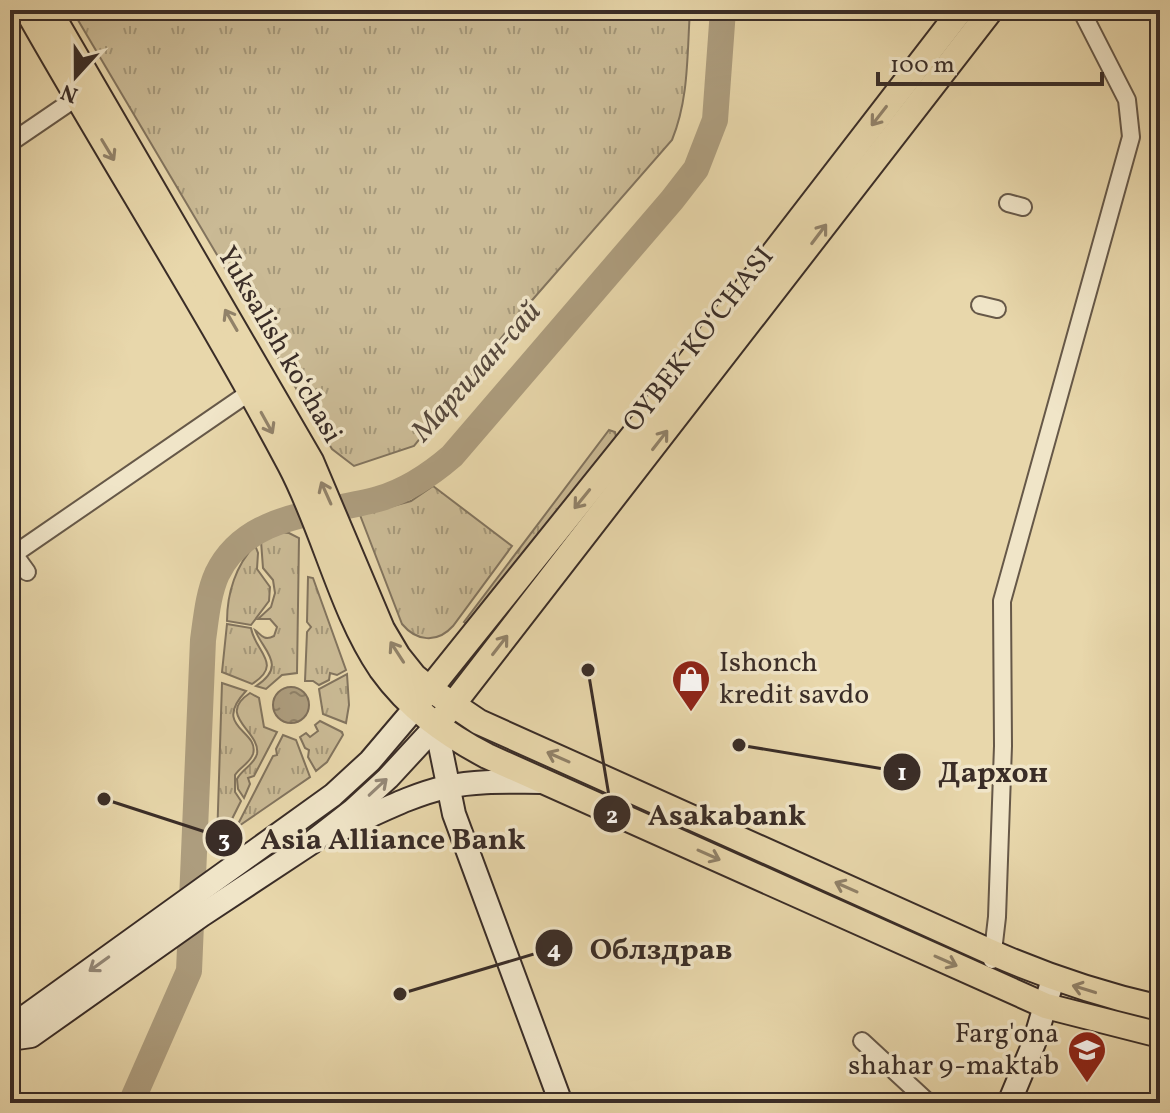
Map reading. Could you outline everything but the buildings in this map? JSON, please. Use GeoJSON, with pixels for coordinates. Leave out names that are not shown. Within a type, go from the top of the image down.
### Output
{"type":"FeatureCollection","features":[{"type":"Feature","properties":{"kind":"main road","name":"Yuksalish koʻchasi"},"geometry":{"type":"LineString","coordinates":[[27,10],[250,392],[302,464]]}},
{"type":"Feature","properties":{"kind":"main road","name":"Yuksalish koʻchasi"},"geometry":{"type":"LineString","coordinates":[[49,10],[302,464],[330,528],[382,629],[414,676],[422,699],[452,706],[479,722],[1053,979],[1160,1008]]}},
{"type":"Feature","properties":{"kind":"main road","name":"OYBEK KO‘CHASI"},"geometry":{"type":"LineString","coordinates":[[422,699],[636,432],[961,10]]}},
{"type":"Feature","properties":{"kind":"main road","name":"OYBEK KO‘CHASI"},"geometry":{"type":"LineString","coordinates":[[436,726],[991,10]]}},
{"type":"Feature","properties":{"kind":"main road"},"geometry":{"type":"LineString","coordinates":[[436,726],[388,778],[311,843],[202,915],[31,1036],[12,1038],[19,1021],[333,795],[370,761],[422,699],[436,726],[447,787],[495,927],[561,1103]]}},
{"type":"Feature","properties":{"kind":"main road"},"geometry":{"type":"LineString","coordinates":[[436,726],[487,756],[1046,1006],[1107,1024],[1160,1035]]}},
{"type":"Feature","properties":{"kind":"main road"},"geometry":{"type":"LineString","coordinates":[[311,843],[405,800],[447,787],[488,782],[545,782]]}},
{"type":"Feature","properties":{"kind":"main road"},"geometry":{"type":"LineString","coordinates":[[1009,1103],[1034,1043],[1053,979]]}},
{"type":"Feature","properties":{"kind":"street"},"geometry":{"type":"LineString","coordinates":[[991,981],[997,917],[1003,746],[1002,601],[1131,137],[1127,100],[1081,10]]}},
{"type":"Feature","properties":{"kind":"street"},"geometry":{"type":"LineString","coordinates":[[10,143],[76,98]]}},
{"type":"Feature","properties":{"kind":"street"},"geometry":{"type":"LineString","coordinates":[[27,572],[12,556],[250,392]]}},
{"type":"Feature","properties":{"kind":"street"},"geometry":{"type":"LineString","coordinates":[[862,1041],[929,1103]]}},
{"type":"Feature","properties":{"kind":"green space"},"geometry":{"type":"Polygon","coordinates":[[[72,10],[690,10],[682,109],[672,140],[527,306],[414,446],[354,466],[332,449],[72,10]]]}},
{"type":"Feature","properties":{"kind":"green space"},"geometry":{"type":"Polygon","coordinates":[[[609,430],[615,432],[616,437],[470,626],[464,622],[609,430]]]}},
{"type":"Feature","properties":{"kind":"green space"},"geometry":{"type":"Polygon","coordinates":[[[433,486],[512,546],[453,626],[440,636],[427,638],[414,634],[402,624],[360,515],[411,501],[433,486]]]}},
{"type":"Feature","properties":{"kind":"green space"},"geometry":{"type":"Polygon","coordinates":[[[279,532],[299,538],[297,673],[282,675],[266,689],[256,686],[272,665],[255,630],[264,638],[270,638],[277,627],[270,619],[258,619],[271,607],[275,593],[273,580],[263,568],[261,541],[279,532]]]}},
{"type":"Feature","properties":{"kind":"green space"},"geometry":{"type":"Polygon","coordinates":[[[255,545],[257,569],[270,587],[269,601],[251,625],[227,621],[234,580],[255,545]]]}},
{"type":"Feature","properties":{"kind":"green space"},"geometry":{"type":"Polygon","coordinates":[[[308,577],[313,578],[346,670],[337,675],[330,673],[329,680],[319,685],[305,681],[307,632],[311,627],[307,622],[308,577]]]}},
{"type":"Feature","properties":{"kind":"green space"},"geometry":{"type":"Polygon","coordinates":[[[227,624],[251,628],[265,658],[266,670],[252,684],[222,672],[227,624]]]}},
{"type":"Feature","properties":{"kind":"green space"},"geometry":{"type":"Polygon","coordinates":[[[347,674],[349,705],[346,723],[323,714],[319,689],[347,674]]]}},
{"type":"Feature","properties":{"kind":"green space"},"geometry":{"type":"Polygon","coordinates":[[[222,683],[246,691],[233,713],[235,721],[250,739],[253,754],[235,775],[235,792],[241,801],[224,835],[217,841],[222,683]]]}},
{"type":"Feature","properties":{"kind":"green space"},"geometry":{"type":"Polygon","coordinates":[[[250,693],[259,698],[264,727],[277,732],[254,776],[248,778],[250,784],[244,798],[238,789],[237,779],[257,754],[253,738],[242,724],[237,709],[240,701],[250,693]]]}},
{"type":"Feature","properties":{"kind":"green space"},"geometry":{"type":"Polygon","coordinates":[[[320,721],[343,735],[327,762],[316,771],[308,757],[309,750],[300,737],[306,733],[310,737],[318,731],[315,725],[320,721]]]}},
{"type":"Feature","properties":{"kind":"green space"},"geometry":{"type":"Polygon","coordinates":[[[283,735],[296,740],[310,777],[236,828],[273,756],[277,755],[276,749],[283,735]]]}},
{"type":"Feature","properties":{"kind":"water"},"geometry":{"type":"Polygon","coordinates":[[[291,687],[304,692],[309,705],[304,718],[291,723],[278,718],[273,705],[278,692],[291,687]]]}},
{"type":"Feature","properties":{"kind":"waterway","name":"Маргилан-сай"},"geometry":{"type":"LineString","coordinates":[[131,1103],[189,971],[203,640],[209,598],[217,574],[230,554],[247,538],[266,527],[309,513],[388,496],[417,482],[452,456],[696,169],[715,120],[723,10]]}},
{"type":"Feature","properties":{"kind":"place","name":"Asakabank"},"geometry":{"type":"Point","coordinates":[588,670]}},
{"type":"Feature","properties":{"kind":"place","name":"Ishonch kredit savdo"},"geometry":{"type":"Point","coordinates":[691,713]}},
{"type":"Feature","properties":{"kind":"place","name":"Дархон"},"geometry":{"type":"Point","coordinates":[739,745]}},
{"type":"Feature","properties":{"kind":"place","name":"Asia Alliance Bank"},"geometry":{"type":"Point","coordinates":[104,799]}},
{"type":"Feature","properties":{"kind":"place","name":"Облздрав"},"geometry":{"type":"Point","coordinates":[400,994]}},
{"type":"Feature","properties":{"kind":"place","name":"Farg'ona shahar 9-maktab"},"geometry":{"type":"Point","coordinates":[1087,1084]}}]}
